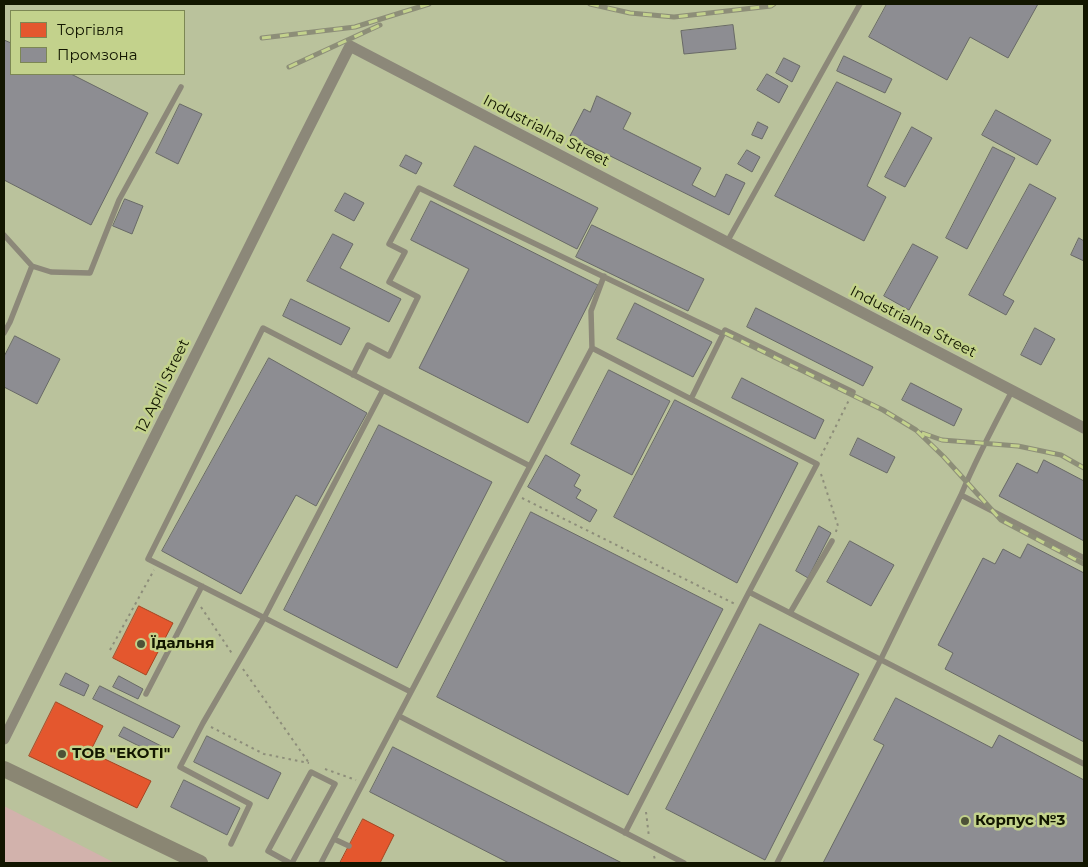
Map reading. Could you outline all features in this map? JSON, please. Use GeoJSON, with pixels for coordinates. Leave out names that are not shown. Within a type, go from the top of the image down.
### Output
{"type":"FeatureCollection","features":[{"type":"Feature","properties":{"kind":"street","name":"Industrialna Street"},"geometry":{"type":"LineString","coordinates":[[350,46],[1084,428]]}},
{"type":"Feature","properties":{"kind":"street","name":"12 April Street"},"geometry":{"type":"LineString","coordinates":[[4,739],[350,46]]}},
{"type":"Feature","properties":{"kind":"street"},"geometry":{"type":"LineString","coordinates":[[4,769],[200,863]]}},
{"type":"Feature","properties":{"kind":"lane"},"geometry":{"type":"LineString","coordinates":[[727,242],[860,4]]}},
{"type":"Feature","properties":{"kind":"lane"},"geometry":{"type":"LineString","coordinates":[[4,235],[32,266],[51,272],[90,273],[119,200],[181,87]]}},
{"type":"Feature","properties":{"kind":"lane"},"geometry":{"type":"LineString","coordinates":[[353,374],[368,345],[389,356],[418,297],[389,282],[405,252],[389,244],[420,188],[724,334]]}},
{"type":"Feature","properties":{"kind":"lane"},"geometry":{"type":"LineString","coordinates":[[4,333],[32,266]]}},
{"type":"Feature","properties":{"kind":"lane"},"geometry":{"type":"LineString","coordinates":[[321,863],[592,348],[591,311],[604,276]]}},
{"type":"Feature","properties":{"kind":"lane"},"geometry":{"type":"LineString","coordinates":[[411,692],[148,559],[263,328],[530,466]]}},
{"type":"Feature","properties":{"kind":"lane"},"geometry":{"type":"LineString","coordinates":[[691,399],[725,330],[853,392]]}},
{"type":"Feature","properties":{"kind":"lane"},"geometry":{"type":"LineString","coordinates":[[592,348],[817,464],[625,832]]}},
{"type":"Feature","properties":{"kind":"lane"},"geometry":{"type":"LineString","coordinates":[[231,844],[250,804],[180,767],[203,723],[264,618],[383,390]]}},
{"type":"Feature","properties":{"kind":"lane"},"geometry":{"type":"LineString","coordinates":[[777,863],[881,659],[981,455],[985,440],[1012,391]]}},
{"type":"Feature","properties":{"kind":"lane"},"geometry":{"type":"LineString","coordinates":[[961,495],[1084,558]]}},
{"type":"Feature","properties":{"kind":"lane"},"geometry":{"type":"LineString","coordinates":[[790,613],[832,541]]}},
{"type":"Feature","properties":{"kind":"lane"},"geometry":{"type":"LineString","coordinates":[[146,694],[202,586]]}},
{"type":"Feature","properties":{"kind":"lane"},"geometry":{"type":"LineString","coordinates":[[749,592],[1084,764]]}},
{"type":"Feature","properties":{"kind":"lane"},"geometry":{"type":"LineString","coordinates":[[399,716],[684,863]]}},
{"type":"Feature","properties":{"kind":"lane"},"geometry":{"type":"LineString","coordinates":[[311,772],[335,784],[291,863],[268,851],[311,772]]}},
{"type":"Feature","properties":{"kind":"lane"},"geometry":{"type":"LineString","coordinates":[[334,838],[349,846]]}},
{"type":"Feature","properties":{"kind":"path"},"geometry":{"type":"LineString","coordinates":[[832,541],[838,526],[817,464],[853,392]]}},
{"type":"Feature","properties":{"kind":"path"},"geometry":{"type":"LineString","coordinates":[[515,495],[742,607]]}},
{"type":"Feature","properties":{"kind":"path"},"geometry":{"type":"LineString","coordinates":[[110,650],[157,563]]}},
{"type":"Feature","properties":{"kind":"path"},"geometry":{"type":"LineString","coordinates":[[196,598],[238,663],[309,763],[264,754],[203,723]]}},
{"type":"Feature","properties":{"kind":"path"},"geometry":{"type":"LineString","coordinates":[[122,628],[127,630]]}},
{"type":"Feature","properties":{"kind":"path"},"geometry":{"type":"LineString","coordinates":[[318,766],[363,783]]}},
{"type":"Feature","properties":{"kind":"path"},"geometry":{"type":"LineString","coordinates":[[644,797],[650,846],[656,863]]}},
{"type":"Feature","properties":{"kind":"shaded area"},"geometry":{"type":"Polygon","coordinates":[[[4,806],[115,863],[4,863],[4,806]]]}},
{"type":"Feature","properties":{"kind":"building: Торгівля","name":"Їдальня"},"geometry":{"type":"Polygon","coordinates":[[[139,606],[173,623],[146,675],[113,658],[139,606]]]}},
{"type":"Feature","properties":{"kind":"building: Торгівля","name":"ТОВ \"ЕКОТI\""},"geometry":{"type":"Polygon","coordinates":[[[56,702],[103,726],[90,752],[151,781],[137,808],[29,756],[56,702]]]}},
{"type":"Feature","properties":{"kind":"building: Торгівля"},"geometry":{"type":"Polygon","coordinates":[[[363,819],[394,835],[380,863],[340,863],[363,819]]]}},
{"type":"Feature","properties":{"kind":"building: Промзона"},"geometry":{"type":"Polygon","coordinates":[[[887,4],[1038,4],[1008,58],[970,37],[947,80],[869,37],[887,4]]]}},
{"type":"Feature","properties":{"kind":"building: Промзона"},"geometry":{"type":"Polygon","coordinates":[[[733,25],[736,49],[684,54],[681,31],[733,25]]]}},
{"type":"Feature","properties":{"kind":"building: Промзона"},"geometry":{"type":"Polygon","coordinates":[[[4,40],[10,43],[10,75],[73,75],[148,113],[91,225],[4,180],[4,40]]]}},
{"type":"Feature","properties":{"kind":"building: Промзона"},"geometry":{"type":"Polygon","coordinates":[[[844,56],[892,79],[885,93],[837,71],[844,56]]]}},
{"type":"Feature","properties":{"kind":"building: Промзона"},"geometry":{"type":"Polygon","coordinates":[[[784,58],[800,66],[792,82],[776,73],[784,58]]]}},
{"type":"Feature","properties":{"kind":"building: Промзона"},"geometry":{"type":"Polygon","coordinates":[[[767,74],[788,86],[779,103],[757,90],[767,74]]]}},
{"type":"Feature","properties":{"kind":"building: Промзона"},"geometry":{"type":"Polygon","coordinates":[[[837,82],[901,113],[867,186],[886,197],[864,241],[775,196],[837,82]]]}},
{"type":"Feature","properties":{"kind":"building: Промзона"},"geometry":{"type":"Polygon","coordinates":[[[597,96],[631,113],[623,129],[701,168],[692,185],[715,197],[726,174],[745,183],[729,215],[570,136],[584,109],[590,112],[597,96]]]}},
{"type":"Feature","properties":{"kind":"building: Промзона"},"geometry":{"type":"Polygon","coordinates":[[[180,104],[202,114],[178,164],[156,153],[180,104]]]}},
{"type":"Feature","properties":{"kind":"building: Промзона"},"geometry":{"type":"Polygon","coordinates":[[[996,110],[1051,140],[1037,165],[982,135],[996,110]]]}},
{"type":"Feature","properties":{"kind":"building: Промзона"},"geometry":{"type":"Polygon","coordinates":[[[758,122],[768,127],[762,139],[752,135],[758,122]]]}},
{"type":"Feature","properties":{"kind":"building: Промзона"},"geometry":{"type":"Polygon","coordinates":[[[912,127],[932,138],[905,187],[885,177],[912,127]]]}},
{"type":"Feature","properties":{"kind":"building: Промзона"},"geometry":{"type":"Polygon","coordinates":[[[475,146],[598,208],[577,249],[454,186],[475,146]]]}},
{"type":"Feature","properties":{"kind":"building: Промзона"},"geometry":{"type":"Polygon","coordinates":[[[993,147],[1015,158],[967,249],[946,238],[993,147]]]}},
{"type":"Feature","properties":{"kind":"building: Промзона"},"geometry":{"type":"Polygon","coordinates":[[[747,150],[760,157],[752,172],[738,164],[747,150]]]}},
{"type":"Feature","properties":{"kind":"building: Промзона"},"geometry":{"type":"Polygon","coordinates":[[[406,155],[422,163],[416,174],[400,166],[406,155]]]}},
{"type":"Feature","properties":{"kind":"building: Промзона"},"geometry":{"type":"Polygon","coordinates":[[[1030,184],[1056,198],[1003,295],[1014,301],[1006,315],[969,295],[1030,184]]]}},
{"type":"Feature","properties":{"kind":"building: Промзона"},"geometry":{"type":"Polygon","coordinates":[[[345,193],[364,203],[354,221],[335,211],[345,193]]]}},
{"type":"Feature","properties":{"kind":"building: Промзона"},"geometry":{"type":"Polygon","coordinates":[[[125,199],[143,206],[132,234],[113,226],[125,199]]]}},
{"type":"Feature","properties":{"kind":"building: Промзона"},"geometry":{"type":"Polygon","coordinates":[[[431,201],[598,285],[528,423],[419,368],[469,269],[411,240],[431,201]]]}},
{"type":"Feature","properties":{"kind":"building: Промзона"},"geometry":{"type":"Polygon","coordinates":[[[592,225],[704,279],[688,311],[576,257],[592,225]]]}},
{"type":"Feature","properties":{"kind":"building: Промзона"},"geometry":{"type":"Polygon","coordinates":[[[333,234],[353,244],[340,268],[401,299],[389,322],[307,281],[333,234]]]}},
{"type":"Feature","properties":{"kind":"building: Промзона"},"geometry":{"type":"Polygon","coordinates":[[[1079,238],[1084,241],[1084,261],[1071,255],[1079,238]]]}},
{"type":"Feature","properties":{"kind":"building: Промзона"},"geometry":{"type":"Polygon","coordinates":[[[913,244],[938,257],[909,310],[884,296],[913,244]]]}},
{"type":"Feature","properties":{"kind":"building: Промзона"},"geometry":{"type":"Polygon","coordinates":[[[291,299],[350,328],[341,345],[283,316],[291,299]]]}},
{"type":"Feature","properties":{"kind":"building: Промзона"},"geometry":{"type":"Polygon","coordinates":[[[635,303],[712,342],[693,377],[617,339],[635,303]]]}},
{"type":"Feature","properties":{"kind":"building: Промзона"},"geometry":{"type":"Polygon","coordinates":[[[756,308],[873,367],[863,386],[747,327],[756,308]]]}},
{"type":"Feature","properties":{"kind":"building: Промзона"},"geometry":{"type":"Polygon","coordinates":[[[1035,328],[1055,339],[1041,365],[1021,355],[1035,328]]]}},
{"type":"Feature","properties":{"kind":"building: Промзона"},"geometry":{"type":"Polygon","coordinates":[[[15,336],[60,359],[37,404],[4,387],[4,357],[15,336]]]}},
{"type":"Feature","properties":{"kind":"building: Промзона"},"geometry":{"type":"Polygon","coordinates":[[[269,358],[367,413],[316,506],[296,495],[241,594],[162,551],[269,358]]]}},
{"type":"Feature","properties":{"kind":"building: Промзона"},"geometry":{"type":"Polygon","coordinates":[[[609,370],[670,401],[632,475],[571,444],[609,370]]]}},
{"type":"Feature","properties":{"kind":"building: Промзона"},"geometry":{"type":"Polygon","coordinates":[[[742,378],[824,420],[815,439],[732,398],[742,378]]]}},
{"type":"Feature","properties":{"kind":"building: Промзона"},"geometry":{"type":"Polygon","coordinates":[[[911,383],[962,409],[954,426],[902,400],[911,383]]]}},
{"type":"Feature","properties":{"kind":"building: Промзона"},"geometry":{"type":"Polygon","coordinates":[[[675,400],[798,463],[737,583],[614,517],[675,400]]]}},
{"type":"Feature","properties":{"kind":"building: Промзона"},"geometry":{"type":"Polygon","coordinates":[[[379,425],[492,482],[397,668],[284,610],[379,425]]]}},
{"type":"Feature","properties":{"kind":"building: Промзона"},"geometry":{"type":"Polygon","coordinates":[[[858,438],[895,457],[887,473],[850,455],[858,438]]]}},
{"type":"Feature","properties":{"kind":"building: Промзона"},"geometry":{"type":"Polygon","coordinates":[[[546,455],[580,475],[574,486],[581,490],[576,498],[597,510],[590,522],[528,487],[546,455]]]}},
{"type":"Feature","properties":{"kind":"building: Промзона"},"geometry":{"type":"Polygon","coordinates":[[[1044,460],[1084,481],[1084,541],[999,496],[1017,463],[1037,473],[1044,460]]]}},
{"type":"Feature","properties":{"kind":"building: Промзона"},"geometry":{"type":"Polygon","coordinates":[[[531,512],[723,609],[628,795],[437,697],[531,512]]]}},
{"type":"Feature","properties":{"kind":"building: Промзона"},"geometry":{"type":"Polygon","coordinates":[[[819,526],[831,533],[808,578],[796,571],[819,526]]]}},
{"type":"Feature","properties":{"kind":"building: Промзона"},"geometry":{"type":"Polygon","coordinates":[[[850,541],[894,565],[871,606],[827,582],[850,541]]]}},
{"type":"Feature","properties":{"kind":"building: Промзона"},"geometry":{"type":"Polygon","coordinates":[[[1028,544],[1084,573],[1084,742],[945,669],[953,653],[938,645],[983,558],[995,564],[1003,549],[1020,558],[1028,544]]]}},
{"type":"Feature","properties":{"kind":"building: Промзона"},"geometry":{"type":"Polygon","coordinates":[[[760,624],[859,674],[765,860],[666,809],[760,624]]]}},
{"type":"Feature","properties":{"kind":"building: Промзона"},"geometry":{"type":"Polygon","coordinates":[[[66,673],[89,685],[84,696],[60,685],[66,673]]]}},
{"type":"Feature","properties":{"kind":"building: Промзона"},"geometry":{"type":"Polygon","coordinates":[[[119,676],[143,689],[138,699],[113,687],[119,676]]]}},
{"type":"Feature","properties":{"kind":"building: Промзона"},"geometry":{"type":"Polygon","coordinates":[[[100,686],[180,726],[173,738],[93,699],[100,686]]]}},
{"type":"Feature","properties":{"kind":"building: Промзона","name":"Корпус №3"},"geometry":{"type":"Polygon","coordinates":[[[896,698],[992,748],[999,735],[1084,780],[1084,863],[823,863],[884,745],[874,740],[896,698]]]}},
{"type":"Feature","properties":{"kind":"building: Промзона"},"geometry":{"type":"Polygon","coordinates":[[[124,727],[167,749],[163,758],[119,736],[124,727]]]}},
{"type":"Feature","properties":{"kind":"building: Промзона"},"geometry":{"type":"Polygon","coordinates":[[[207,736],[281,773],[268,799],[194,762],[207,736]]]}},
{"type":"Feature","properties":{"kind":"building: Промзона"},"geometry":{"type":"Polygon","coordinates":[[[393,747],[622,863],[509,863],[370,792],[393,747]]]}},
{"type":"Feature","properties":{"kind":"building: Промзона"},"geometry":{"type":"Polygon","coordinates":[[[184,780],[240,808],[227,835],[171,807],[184,780]]]}},
{"type":"Feature","properties":{"kind":"railway"},"geometry":{"type":"LineString","coordinates":[[262,38],[355,27],[429,4]]}},
{"type":"Feature","properties":{"kind":"railway"},"geometry":{"type":"LineString","coordinates":[[590,4],[630,13],[674,17],[771,6],[774,4]]}},
{"type":"Feature","properties":{"kind":"railway"},"geometry":{"type":"LineString","coordinates":[[289,67],[380,25]]}},
{"type":"Feature","properties":{"kind":"railway"},"geometry":{"type":"LineString","coordinates":[[725,333],[883,410],[916,430],[944,457],[1001,520],[1084,564]]}},
{"type":"Feature","properties":{"kind":"railway"},"geometry":{"type":"LineString","coordinates":[[922,433],[942,440],[1018,446],[1061,455],[1084,468]]}},
{"type":"Feature","properties":{"kind":"place","name":"Їдальня"},"geometry":{"type":"Point","coordinates":[141,644]}},
{"type":"Feature","properties":{"kind":"place","name":"ТОВ \"ЕКОТI\""},"geometry":{"type":"Point","coordinates":[62,754]}},
{"type":"Feature","properties":{"kind":"place","name":"Корпус №3"},"geometry":{"type":"Point","coordinates":[965,821]}}]}
